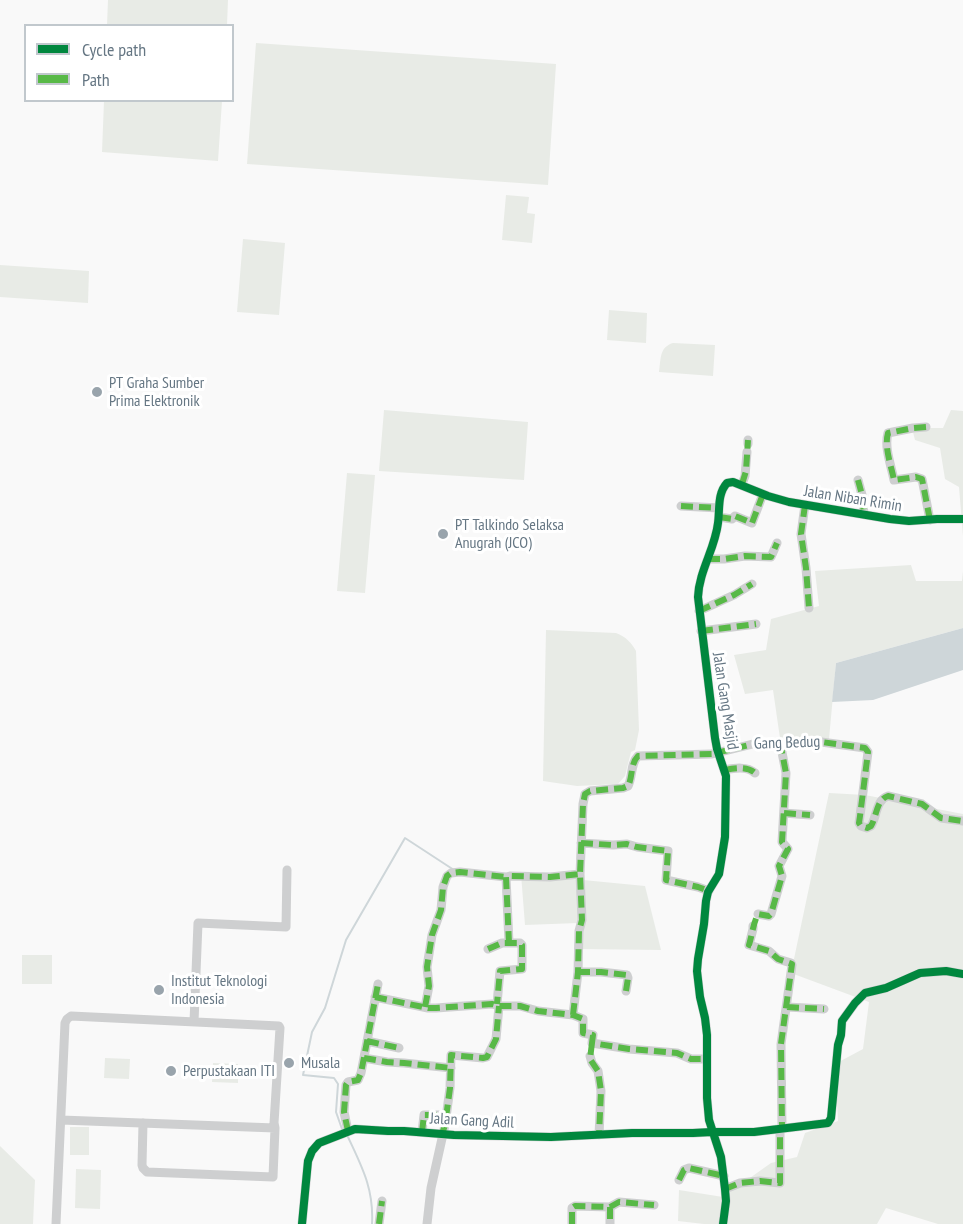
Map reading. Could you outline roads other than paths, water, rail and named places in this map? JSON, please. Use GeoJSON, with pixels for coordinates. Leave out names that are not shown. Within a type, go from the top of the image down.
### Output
{"type":"FeatureCollection","features":[{"type":"Feature","properties":{"kind":"street"},"geometry":{"type":"LineString","coordinates":[[926,427],[888,433],[887,444],[894,480],[916,477],[922,479],[930,520]]}},
{"type":"Feature","properties":{"kind":"street"},"geometry":{"type":"LineString","coordinates":[[742,484],[748,445]]}},
{"type":"Feature","properties":{"kind":"street"},"geometry":{"type":"LineString","coordinates":[[858,480],[864,514]]}},
{"type":"Feature","properties":{"kind":"street","name":"Jalan Gang Masjid"},"geometry":{"type":"LineString","coordinates":[[723,1224],[726,1201],[724,1176],[707,1106],[706,1027],[697,966],[705,906],[719,874],[724,846],[726,791],[725,770],[714,738],[698,589],[716,536],[721,491],[726,484],[733,482],[742,484]]}},
{"type":"Feature","properties":{"kind":"street","name":"Jalan Niban Rimin"},"geometry":{"type":"LineString","coordinates":[[742,484],[775,498],[805,505],[905,521],[963,519]]}},
{"type":"Feature","properties":{"kind":"street"},"geometry":{"type":"LineString","coordinates":[[681,506],[719,512],[732,519],[735,516],[752,523],[763,494]]}},
{"type":"Feature","properties":{"kind":"street"},"geometry":{"type":"LineString","coordinates":[[805,505],[801,534],[809,608]]}},
{"type":"Feature","properties":{"kind":"street"},"geometry":{"type":"LineString","coordinates":[[708,559],[745,556],[771,557],[777,543]]}},
{"type":"Feature","properties":{"kind":"street"},"geometry":{"type":"LineString","coordinates":[[699,611],[752,584]]}},
{"type":"Feature","properties":{"kind":"street"},"geometry":{"type":"LineString","coordinates":[[701,631],[756,624]]}},
{"type":"Feature","properties":{"kind":"street","name":"Gang Bedug"},"geometry":{"type":"LineString","coordinates":[[580,843],[585,794],[594,790],[627,787],[636,757],[718,753],[744,745],[780,742],[821,741],[867,749],[859,820],[862,827],[871,826],[880,800],[888,796],[922,804],[941,818],[963,821]]}},
{"type":"Feature","properties":{"kind":"street"},"geometry":{"type":"LineString","coordinates":[[758,914],[770,915],[781,877],[779,866],[788,849],[782,842],[786,773],[780,742]]}},
{"type":"Feature","properties":{"kind":"street"},"geometry":{"type":"LineString","coordinates":[[725,770],[746,768],[755,773]]}},
{"type":"Feature","properties":{"kind":"street"},"geometry":{"type":"LineString","coordinates":[[784,813],[810,814]]}},
{"type":"Feature","properties":{"kind":"street"},"geometry":{"type":"LineString","coordinates":[[573,1015],[578,972],[579,931],[582,920],[580,843],[627,844],[669,851],[666,880],[710,891]]}},
{"type":"Feature","properties":{"kind":"street"},"geometry":{"type":"LineString","coordinates":[[194,1022],[198,923],[286,927],[287,870]]}},
{"type":"Feature","properties":{"kind":"street"},"geometry":{"type":"LineString","coordinates":[[425,1007],[429,986],[428,967],[432,935],[441,910],[443,887],[451,873],[506,877],[580,874]]}},
{"type":"Feature","properties":{"kind":"street"},"geometry":{"type":"LineString","coordinates":[[506,877],[509,943]]}},
{"type":"Feature","properties":{"kind":"street"},"geometry":{"type":"LineString","coordinates":[[725,1189],[760,1181],[780,1183],[781,1052],[792,964],[778,959],[767,950],[748,945],[753,926]]}},
{"type":"Feature","properties":{"kind":"street"},"geometry":{"type":"LineString","coordinates":[[427,1224],[431,1188],[445,1125],[451,1055],[483,1058],[488,1056],[496,1039],[500,971],[523,969],[522,944],[499,944],[488,949]]}},
{"type":"Feature","properties":{"kind":"street","name":"Jalan Gang Adil"},"geometry":{"type":"LineString","coordinates":[[302,1224],[309,1155],[320,1143],[345,1132],[361,1129],[544,1137],[632,1133],[754,1132],[822,1125],[830,1121],[842,1021],[863,995],[886,988],[914,974],[946,971],[963,974]]}},
{"type":"Feature","properties":{"kind":"street"},"geometry":{"type":"LineString","coordinates":[[578,972],[627,975],[626,991]]}},
{"type":"Feature","properties":{"kind":"street"},"geometry":{"type":"LineString","coordinates":[[345,1132],[346,1085],[359,1078],[378,984]]}},
{"type":"Feature","properties":{"kind":"street"},"geometry":{"type":"LineString","coordinates":[[375,997],[425,1007],[483,1004],[520,1006],[538,1011],[573,1015],[583,1019],[583,1033],[593,1035],[592,1043],[677,1053],[691,1059],[707,1059]]}},
{"type":"Feature","properties":{"kind":"street"},"geometry":{"type":"LineString","coordinates":[[787,1007],[824,1009]]}},
{"type":"Feature","properties":{"kind":"street"},"geometry":{"type":"LineString","coordinates":[[56,1224],[65,1023],[70,1016],[280,1027],[273,1177],[147,1172],[143,1168],[143,1123]]}},
{"type":"Feature","properties":{"kind":"street"},"geometry":{"type":"LineString","coordinates":[[367,1041],[399,1048]]}},
{"type":"Feature","properties":{"kind":"street"},"geometry":{"type":"LineString","coordinates":[[590,1056],[598,1071],[601,1091],[599,1135]]}},
{"type":"Feature","properties":{"kind":"street"},"geometry":{"type":"LineString","coordinates":[[364,1058],[451,1068]]}},
{"type":"Feature","properties":{"kind":"street"},"geometry":{"type":"LineString","coordinates":[[422,1132],[424,1115],[446,1115]]}},
{"type":"Feature","properties":{"kind":"street"},"geometry":{"type":"LineString","coordinates":[[61,1120],[275,1128]]}},
{"type":"Feature","properties":{"kind":"street"},"geometry":{"type":"LineString","coordinates":[[679,1180],[684,1170],[689,1168],[724,1176]]}},
{"type":"Feature","properties":{"kind":"street"},"geometry":{"type":"LineString","coordinates":[[379,1224],[382,1201]]}},
{"type":"Feature","properties":{"kind":"street"},"geometry":{"type":"LineString","coordinates":[[572,1224],[572,1208],[575,1206],[610,1207],[618,1202],[654,1205]]}},
{"type":"Feature","properties":{"kind":"street"},"geometry":{"type":"LineString","coordinates":[[610,1207],[610,1224]]}},
{"type":"Feature","properties":{"kind":"waterway"},"geometry":{"type":"LineString","coordinates":[[342,1129],[336,1112],[338,1084],[334,1078],[303,1075],[312,1032],[325,1008],[346,940],[405,838],[454,870]]}},
{"type":"Feature","properties":{"kind":"waterway"},"geometry":{"type":"LineString","coordinates":[[348,1137],[369,1189],[372,1224]]}},
{"type":"Feature","properties":{"kind":"place","name":"PT Graha Sumber Prima Elektronik"},"geometry":{"type":"Point","coordinates":[97,392]}},
{"type":"Feature","properties":{"kind":"place","name":"PT Talkindo Selaksa Anugrah (JCO)"},"geometry":{"type":"Point","coordinates":[443,534]}},
{"type":"Feature","properties":{"kind":"place","name":"Institut Teknologi Indonesia"},"geometry":{"type":"Point","coordinates":[159,990]}},
{"type":"Feature","properties":{"kind":"place","name":"Musala"},"geometry":{"type":"Point","coordinates":[289,1063]}},
{"type":"Feature","properties":{"kind":"place","name":"Perpustakaan ITI"},"geometry":{"type":"Point","coordinates":[171,1071]}}]}
